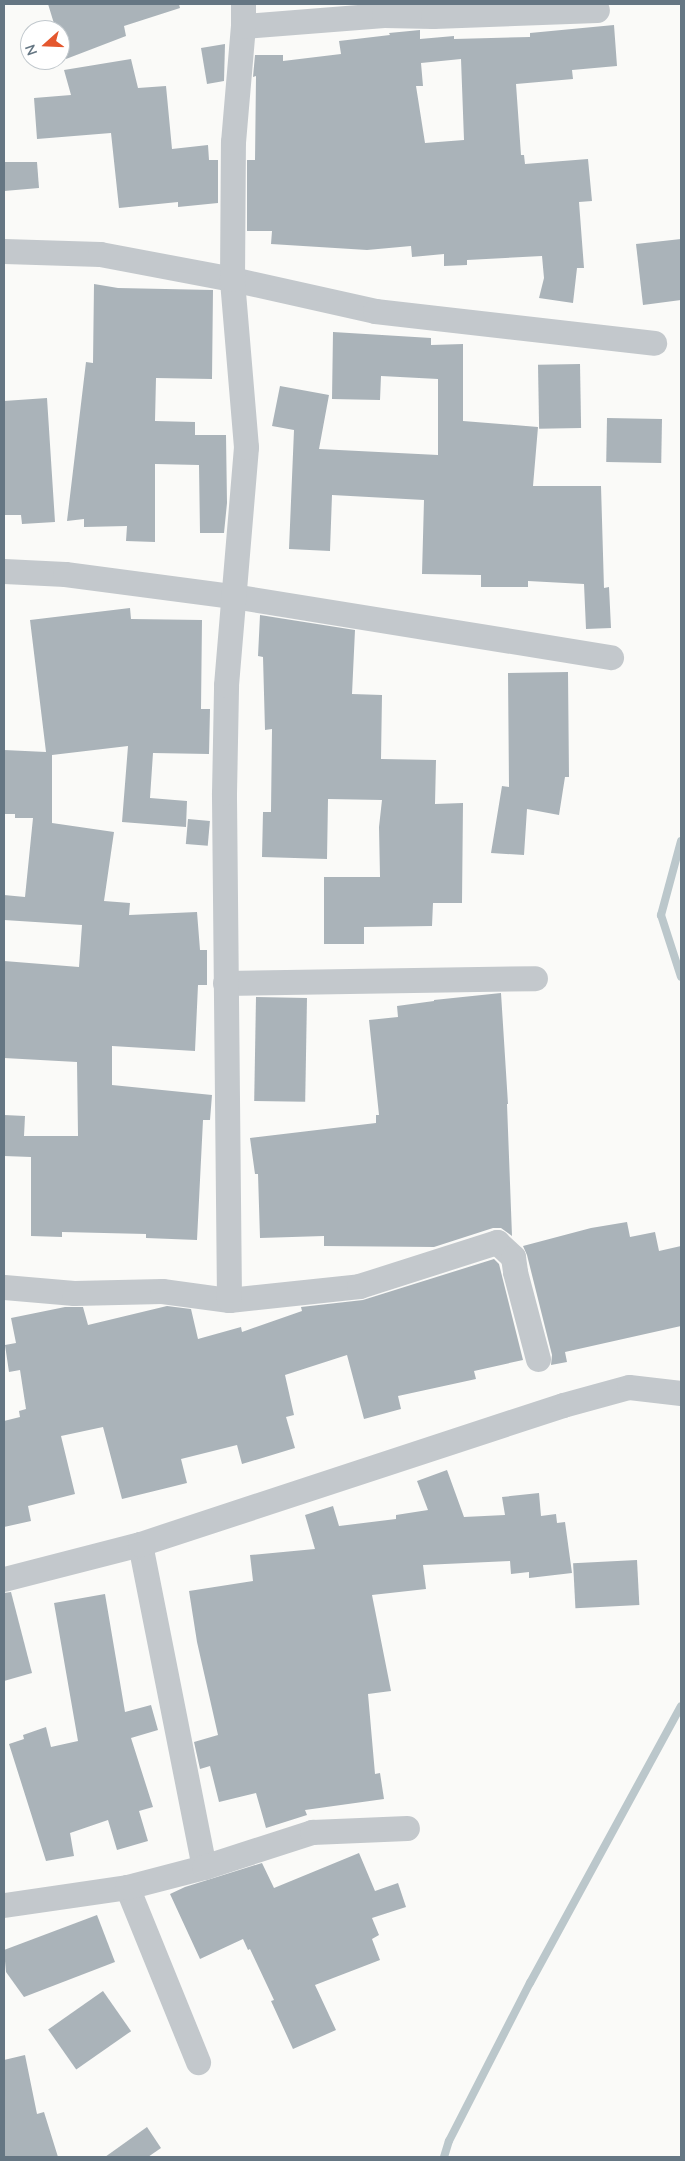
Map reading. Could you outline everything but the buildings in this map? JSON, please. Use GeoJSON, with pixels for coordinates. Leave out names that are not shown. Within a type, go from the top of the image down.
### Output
{"type":"FeatureCollection","features":[{"type":"Feature","properties":{"kind":"street"},"geometry":{"type":"LineString","coordinates":[[229,1300],[224,793],[226,685],[246,447],[232,279],[233,142],[243,15],[433,16],[597,10]]}},
{"type":"Feature","properties":{"kind":"street"},"geometry":{"type":"LineString","coordinates":[[4,251],[100,254],[232,279],[375,311],[654,343]]}},
{"type":"Feature","properties":{"kind":"street"},"geometry":{"type":"LineString","coordinates":[[4,571],[66,574],[233,596],[611,657]]}},
{"type":"Feature","properties":{"kind":"street"},"geometry":{"type":"LineString","coordinates":[[226,983],[535,978]]}},
{"type":"Feature","properties":{"kind":"street"},"geometry":{"type":"LineString","coordinates":[[4,1286],[74,1293],[162,1291],[229,1300],[359,1286],[497,1242],[513,1257],[515,1272],[538,1359]]}},
{"type":"Feature","properties":{"kind":"street"},"geometry":{"type":"LineString","coordinates":[[4,1578],[140,1544],[562,1405],[629,1387],[681,1393]]}},
{"type":"Feature","properties":{"kind":"street"},"geometry":{"type":"LineString","coordinates":[[140,1544],[204,1867]]}},
{"type":"Feature","properties":{"kind":"street"},"geometry":{"type":"LineString","coordinates":[[4,1905],[127,1887],[204,1867],[312,1832],[407,1828]]}},
{"type":"Feature","properties":{"kind":"street"},"geometry":{"type":"LineString","coordinates":[[127,1887],[198,2062]]}},
{"type":"Feature","properties":{"kind":"waterway"},"geometry":{"type":"LineString","coordinates":[[681,841],[661,915],[681,977]]}},
{"type":"Feature","properties":{"kind":"waterway"},"geometry":{"type":"LineString","coordinates":[[444,2157],[449,2141],[530,1983],[681,1706]]}}]}
